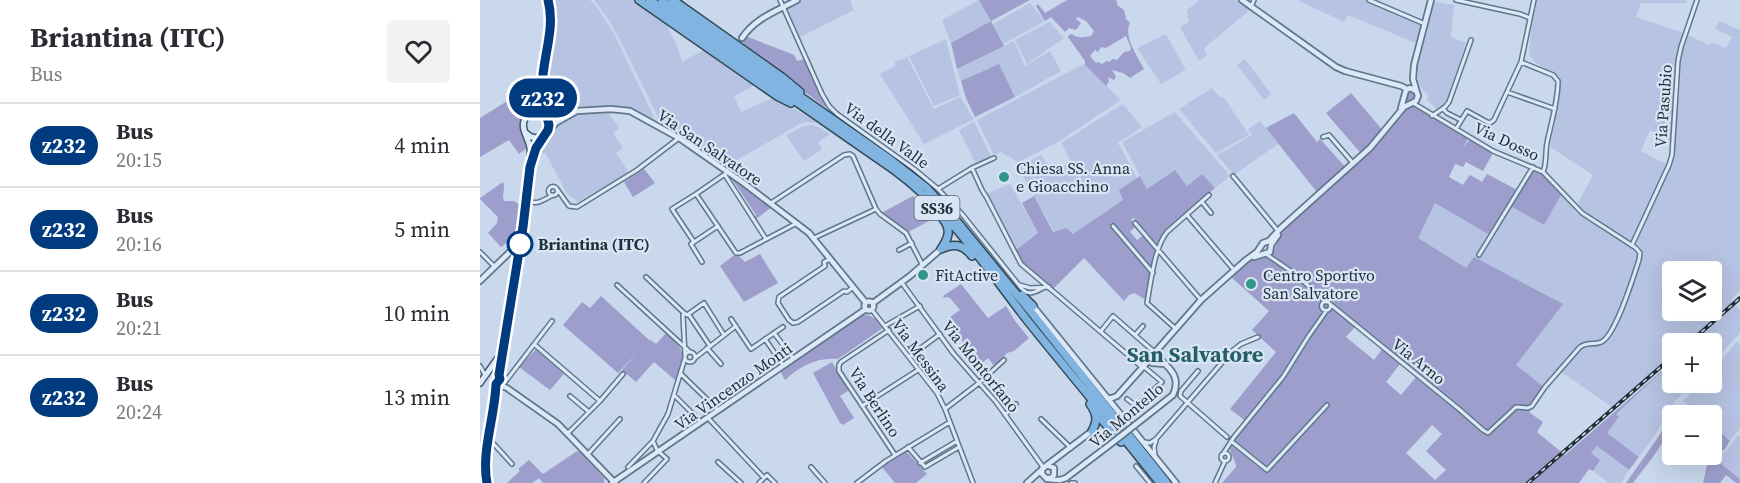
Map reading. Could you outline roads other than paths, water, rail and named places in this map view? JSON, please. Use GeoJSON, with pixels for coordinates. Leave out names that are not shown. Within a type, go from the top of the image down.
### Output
{"type":"FeatureCollection","features":[{"type":"Feature","properties":{"kind":"highway"},"geometry":{"type":"LineString","coordinates":[[639,0],[777,96],[821,115]]}},
{"type":"Feature","properties":{"kind":"highway","name":"SS36"},"geometry":{"type":"LineString","coordinates":[[650,0],[887,157],[927,188],[955,219],[1064,365],[1160,483]]}},
{"type":"Feature","properties":{"kind":"highway","name":"SS36"},"geometry":{"type":"LineString","coordinates":[[662,0],[910,182],[934,205],[995,273],[1167,483]]}},
{"type":"Feature","properties":{"kind":"highway"},"geometry":{"type":"LineString","coordinates":[[673,0],[792,84],[821,115]]}},
{"type":"Feature","properties":{"kind":"highway"},"geometry":{"type":"LineString","coordinates":[[934,205],[948,230],[948,236],[941,249]]}},
{"type":"Feature","properties":{"kind":"highway"},"geometry":{"type":"LineString","coordinates":[[941,249],[949,246],[961,246],[967,249],[983,269],[995,273],[1033,306]]}},
{"type":"Feature","properties":{"kind":"highway"},"geometry":{"type":"LineString","coordinates":[[1064,365],[1072,382],[1094,410],[1144,464]]}},
{"type":"Feature","properties":{"kind":"highway"},"geometry":{"type":"LineString","coordinates":[[1092,431],[1096,422],[1094,410]]}},
{"type":"Feature","properties":{"kind":"highway"},"geometry":{"type":"LineString","coordinates":[[1092,431],[1101,429],[1112,432]]}},
{"type":"Feature","properties":{"kind":"main road"},"geometry":{"type":"LineString","coordinates":[[510,304],[530,167],[530,148],[523,124],[536,104],[542,87],[551,24],[548,0]]}},
{"type":"Feature","properties":{"kind":"main road"},"geometry":{"type":"LineString","coordinates":[[530,167],[536,148],[546,134],[549,125],[543,113],[542,87]]}},
{"type":"Feature","properties":{"kind":"main road"},"geometry":{"type":"LineString","coordinates":[[528,114],[543,113]]}},
{"type":"Feature","properties":{"kind":"main road"},"geometry":{"type":"LineString","coordinates":[[525,133],[536,138],[546,134]]}},
{"type":"Feature","properties":{"kind":"main road"},"geometry":{"type":"LineString","coordinates":[[485,480],[496,392],[502,382],[503,348],[525,201]]}},
{"type":"Feature","properties":{"kind":"main road"},"geometry":{"type":"LineString","coordinates":[[487,378],[503,348]]}},
{"type":"Feature","properties":{"kind":"main road"},"geometry":{"type":"LineString","coordinates":[[480,383],[494,371],[502,382]]}},
{"type":"Feature","properties":{"kind":"main road"},"geometry":{"type":"LineString","coordinates":[[487,378],[502,382]]}},
{"type":"Feature","properties":{"kind":"street","name":"Via della Valle"},"geometry":{"type":"LineString","coordinates":[[780,0],[829,106],[938,189],[962,214],[1018,285]]}},
{"type":"Feature","properties":{"kind":"street"},"geometry":{"type":"LineString","coordinates":[[743,49],[742,38],[752,25],[797,0]]}},
{"type":"Feature","properties":{"kind":"street"},"geometry":{"type":"LineString","coordinates":[[1242,0],[1336,67],[1401,86],[1406,92],[1406,102],[1414,102]]}},
{"type":"Feature","properties":{"kind":"street"},"geometry":{"type":"LineString","coordinates":[[1251,7],[1254,0]]}},
{"type":"Feature","properties":{"kind":"street"},"geometry":{"type":"LineString","coordinates":[[1369,0],[1425,24]]}},
{"type":"Feature","properties":{"kind":"street"},"geometry":{"type":"LineString","coordinates":[[1101,331],[1113,316],[1155,356],[1201,300],[1263,243],[1269,241],[1278,230],[1383,134],[1400,112],[1414,102],[1418,96],[1413,79],[1415,57],[1431,0]]}},
{"type":"Feature","properties":{"kind":"street"},"geometry":{"type":"LineString","coordinates":[[1456,0],[1530,16]]}},
{"type":"Feature","properties":{"kind":"street"},"geometry":{"type":"LineString","coordinates":[[1456,129],[1467,111],[1487,122],[1492,122],[1521,62],[1534,0]]}},
{"type":"Feature","properties":{"kind":"street","name":"Via Pasubio"},"geometry":{"type":"LineString","coordinates":[[1632,245],[1672,154],[1678,61],[1696,0]]}},
{"type":"Feature","properties":{"kind":"street"},"geometry":{"type":"LineString","coordinates":[[732,41],[742,38]]}},
{"type":"Feature","properties":{"kind":"street"},"geometry":{"type":"LineString","coordinates":[[1432,116],[1449,102],[1471,40]]}},
{"type":"Feature","properties":{"kind":"street"},"geometry":{"type":"LineString","coordinates":[[1521,62],[1557,78],[1555,109],[1546,146],[1543,172]]}},
{"type":"Feature","properties":{"kind":"street"},"geometry":{"type":"LineString","coordinates":[[1400,112],[1413,79]]}},
{"type":"Feature","properties":{"kind":"street"},"geometry":{"type":"LineString","coordinates":[[1406,92],[1412,88],[1416,91]]}},
{"type":"Feature","properties":{"kind":"street"},"geometry":{"type":"LineString","coordinates":[[1507,92],[1555,109]]}},
{"type":"Feature","properties":{"kind":"street"},"geometry":{"type":"LineString","coordinates":[[543,101],[550,108],[559,111]]}},
{"type":"Feature","properties":{"kind":"street","name":"Via Dosso"},"geometry":{"type":"LineString","coordinates":[[1414,102],[1432,116],[1493,151],[1543,172],[1582,213],[1632,245]]}},
{"type":"Feature","properties":{"kind":"street","name":"Via San Salvatore"},"geometry":{"type":"LineString","coordinates":[[543,113],[617,109],[637,114],[679,138],[771,203],[814,238]]}},
{"type":"Feature","properties":{"kind":"street"},"geometry":{"type":"LineString","coordinates":[[1443,109],[1461,120]]}},
{"type":"Feature","properties":{"kind":"street","name":"Via San Salvatore"},"geometry":{"type":"LineString","coordinates":[[546,134],[564,117],[579,111]]}},
{"type":"Feature","properties":{"kind":"street"},"geometry":{"type":"LineString","coordinates":[[1323,137],[1329,135],[1353,163]]}},
{"type":"Feature","properties":{"kind":"street"},"geometry":{"type":"LineString","coordinates":[[545,200],[549,188],[554,186],[569,206],[577,207],[637,170],[679,138]]}},
{"type":"Feature","properties":{"kind":"street"},"geometry":{"type":"LineString","coordinates":[[771,203],[844,155],[850,154],[853,156],[876,209],[906,233],[923,266]]}},
{"type":"Feature","properties":{"kind":"street"},"geometry":{"type":"LineString","coordinates":[[938,189],[972,168],[994,158]]}},
{"type":"Feature","properties":{"kind":"street"},"geometry":{"type":"LineString","coordinates":[[1479,255],[1533,167]]}},
{"type":"Feature","properties":{"kind":"street"},"geometry":{"type":"LineString","coordinates":[[972,168],[1021,264],[1162,382],[1136,406],[1127,399]]}},
{"type":"Feature","properties":{"kind":"street"},"geometry":{"type":"LineString","coordinates":[[694,242],[672,209],[726,173],[766,239]]}},
{"type":"Feature","properties":{"kind":"street"},"geometry":{"type":"LineString","coordinates":[[1233,176],[1278,230]]}},
{"type":"Feature","properties":{"kind":"street"},"geometry":{"type":"LineString","coordinates":[[525,201],[535,204],[554,195],[557,189]]}},
{"type":"Feature","properties":{"kind":"street"},"geometry":{"type":"LineString","coordinates":[[548,192],[564,200]]}},
{"type":"Feature","properties":{"kind":"street"},"geometry":{"type":"LineString","coordinates":[[696,194],[736,253],[797,223]]}},
{"type":"Feature","properties":{"kind":"street"},"geometry":{"type":"LineString","coordinates":[[1176,329],[1148,304],[1158,249],[1163,238],[1209,195]]}},
{"type":"Feature","properties":{"kind":"street"},"geometry":{"type":"LineString","coordinates":[[1202,202],[1211,213]]}},
{"type":"Feature","properties":{"kind":"street"},"geometry":{"type":"LineString","coordinates":[[873,303],[872,310],[868,310],[853,287],[814,238],[876,209]]}},
{"type":"Feature","properties":{"kind":"street"},"geometry":{"type":"LineString","coordinates":[[1187,215],[1234,270]]}},
{"type":"Feature","properties":{"kind":"street"},"geometry":{"type":"LineString","coordinates":[[1246,260],[1269,250],[1289,221]]}},
{"type":"Feature","properties":{"kind":"street"},"geometry":{"type":"LineString","coordinates":[[1135,223],[1201,300]]}},
{"type":"Feature","properties":{"kind":"street"},"geometry":{"type":"LineString","coordinates":[[702,261],[691,244],[718,226]]}},
{"type":"Feature","properties":{"kind":"street"},"geometry":{"type":"LineString","coordinates":[[1113,226],[1153,273]]}},
{"type":"Feature","properties":{"kind":"street"},"geometry":{"type":"LineString","coordinates":[[1269,250],[1278,230]]}},
{"type":"Feature","properties":{"kind":"street"},"geometry":{"type":"LineString","coordinates":[[899,250],[912,243]]}},
{"type":"Feature","properties":{"kind":"street"},"geometry":{"type":"LineString","coordinates":[[1266,243],[1269,250]]}},
{"type":"Feature","properties":{"kind":"street"},"geometry":{"type":"LineString","coordinates":[[480,281],[518,245]]}},
{"type":"Feature","properties":{"kind":"street","name":"Via Arno"},"geometry":{"type":"LineString","coordinates":[[1269,250],[1281,264],[1488,433],[1516,407],[1532,406],[1545,387],[1580,347],[1600,343],[1605,339],[1620,314],[1639,260],[1639,251],[1632,245]]}},
{"type":"Feature","properties":{"kind":"street"},"geometry":{"type":"LineString","coordinates":[[1260,248],[1269,250]]}},
{"type":"Feature","properties":{"kind":"street"},"geometry":{"type":"LineString","coordinates":[[866,306],[902,282],[941,249]]}},
{"type":"Feature","properties":{"kind":"street"},"geometry":{"type":"LineString","coordinates":[[480,252],[495,267]]}},
{"type":"Feature","properties":{"kind":"street"},"geometry":{"type":"LineString","coordinates":[[830,258],[824,262],[825,266],[779,297],[778,303],[789,321],[796,323],[853,287]]}},
{"type":"Feature","properties":{"kind":"street"},"geometry":{"type":"LineString","coordinates":[[646,277],[686,316],[688,315],[721,364]]}},
{"type":"Feature","properties":{"kind":"street","name":"Via Montorfano"},"geometry":{"type":"LineString","coordinates":[[902,282],[953,353],[980,383],[1044,466]]}},
{"type":"Feature","properties":{"kind":"street"},"geometry":{"type":"LineString","coordinates":[[617,285],[695,357]]}},
{"type":"Feature","properties":{"kind":"street"},"geometry":{"type":"LineString","coordinates":[[1018,285],[1030,288],[1049,287]]}},
{"type":"Feature","properties":{"kind":"street"},"geometry":{"type":"LineString","coordinates":[[1018,285],[1025,292],[1033,293],[1042,288]]}},
{"type":"Feature","properties":{"kind":"street"},"geometry":{"type":"LineString","coordinates":[[1030,288],[1033,293],[1033,306],[1177,483]]}},
{"type":"Feature","properties":{"kind":"street"},"geometry":{"type":"LineString","coordinates":[[1317,294],[1322,307],[1319,323]]}},
{"type":"Feature","properties":{"kind":"street"},"geometry":{"type":"LineString","coordinates":[[688,315],[704,303],[724,335]]}},
{"type":"Feature","properties":{"kind":"street"},"geometry":{"type":"LineString","coordinates":[[1215,483],[1224,461],[1221,457],[1231,441],[1283,377],[1328,310],[1328,303],[1323,303],[1322,307]]}},
{"type":"Feature","properties":{"kind":"street","name":"Via Vincenzo Monti"},"geometry":{"type":"LineString","coordinates":[[613,483],[866,306]]}},
{"type":"Feature","properties":{"kind":"street"},"geometry":{"type":"LineString","coordinates":[[885,326],[920,306]]}},
{"type":"Feature","properties":{"kind":"street"},"geometry":{"type":"LineString","coordinates":[[1322,307],[1328,310],[1335,309]]}},
{"type":"Feature","properties":{"kind":"street","name":"Via Messina"},"geometry":{"type":"LineString","coordinates":[[872,310],[936,393],[945,409],[973,483]]}},
{"type":"Feature","properties":{"kind":"street"},"geometry":{"type":"LineString","coordinates":[[684,313],[683,344],[685,357],[691,362]]}},
{"type":"Feature","properties":{"kind":"street"},"geometry":{"type":"LineString","coordinates":[[731,319],[751,349],[783,327]]}},
{"type":"Feature","properties":{"kind":"street"},"geometry":{"type":"LineString","coordinates":[[552,321],[535,345],[502,382],[568,433],[613,483]]}},
{"type":"Feature","properties":{"kind":"street"},"geometry":{"type":"LineString","coordinates":[[1135,335],[1143,326]]}},
{"type":"Feature","properties":{"kind":"street"},"geometry":{"type":"LineString","coordinates":[[683,366],[736,327]]}},
{"type":"Feature","properties":{"kind":"street","name":"Via Berlino"},"geometry":{"type":"LineString","coordinates":[[889,330],[841,362],[839,371],[895,455]]}},
{"type":"Feature","properties":{"kind":"street"},"geometry":{"type":"LineString","coordinates":[[774,333],[793,359]]}},
{"type":"Feature","properties":{"kind":"street"},"geometry":{"type":"LineString","coordinates":[[909,357],[940,334]]}},
{"type":"Feature","properties":{"kind":"street"},"geometry":{"type":"LineString","coordinates":[[1136,433],[1148,444],[1156,439],[1232,351],[1258,336]]}},
{"type":"Feature","properties":{"kind":"street"},"geometry":{"type":"LineString","coordinates":[[765,339],[783,366]]}},
{"type":"Feature","properties":{"kind":"street"},"geometry":{"type":"LineString","coordinates":[[535,345],[600,401]]}},
{"type":"Feature","properties":{"kind":"street"},"geometry":{"type":"LineString","coordinates":[[628,467],[653,441],[668,414],[686,353],[690,351]]}},
{"type":"Feature","properties":{"kind":"street","name":"Via Montello"},"geometry":{"type":"LineString","coordinates":[[1030,481],[1037,477],[1060,480],[1070,476],[1173,395],[1176,382],[1174,374],[1155,356],[1117,396],[1107,398]]}},
{"type":"Feature","properties":{"kind":"street"},"geometry":{"type":"LineString","coordinates":[[945,409],[980,383],[1004,360]]}},
{"type":"Feature","properties":{"kind":"street"},"geometry":{"type":"LineString","coordinates":[[480,366],[487,378]]}},
{"type":"Feature","properties":{"kind":"street"},"geometry":{"type":"LineString","coordinates":[[862,406],[918,370]]}},
{"type":"Feature","properties":{"kind":"street"},"geometry":{"type":"LineString","coordinates":[[1198,371],[1179,394],[1227,438]]}},
{"type":"Feature","properties":{"kind":"street"},"geometry":{"type":"LineString","coordinates":[[681,373],[718,410]]}},
{"type":"Feature","properties":{"kind":"street"},"geometry":{"type":"LineString","coordinates":[[568,433],[623,374]]}},
{"type":"Feature","properties":{"kind":"street"},"geometry":{"type":"LineString","coordinates":[[1176,382],[1184,387]]}},
{"type":"Feature","properties":{"kind":"street"},"geometry":{"type":"LineString","coordinates":[[570,396],[589,412]]}},
{"type":"Feature","properties":{"kind":"street"},"geometry":{"type":"LineString","coordinates":[[674,396],[701,422]]}},
{"type":"Feature","properties":{"kind":"street","name":"Via Montello"},"geometry":{"type":"LineString","coordinates":[[1117,396],[1116,404],[1128,423]]}},
{"type":"Feature","properties":{"kind":"street"},"geometry":{"type":"LineString","coordinates":[[1005,415],[1016,404]]}},
{"type":"Feature","properties":{"kind":"street"},"geometry":{"type":"LineString","coordinates":[[1231,441],[1267,471],[1327,405]]}},
{"type":"Feature","properties":{"kind":"street"},"geometry":{"type":"LineString","coordinates":[[708,418],[764,478]]}},
{"type":"Feature","properties":{"kind":"street"},"geometry":{"type":"LineString","coordinates":[[588,454],[620,419]]}},
{"type":"Feature","properties":{"kind":"street"},"geometry":{"type":"LineString","coordinates":[[1041,419],[1071,448]]}},
{"type":"Feature","properties":{"kind":"street"},"geometry":{"type":"LineString","coordinates":[[856,483],[895,455],[950,422]]}},
{"type":"Feature","properties":{"kind":"street","name":"Via Montello"},"geometry":{"type":"LineString","coordinates":[[1030,481],[1044,466],[1092,431]]}},
{"type":"Feature","properties":{"kind":"street"},"geometry":{"type":"LineString","coordinates":[[1156,439],[1155,454],[1168,473]]}},
{"type":"Feature","properties":{"kind":"street"},"geometry":{"type":"LineString","coordinates":[[490,441],[512,464]]}},
{"type":"Feature","properties":{"kind":"street"},"geometry":{"type":"LineString","coordinates":[[644,483],[667,459],[653,445],[653,441]]}},
{"type":"Feature","properties":{"kind":"street"},"geometry":{"type":"LineString","coordinates":[[920,463],[957,441]]}},
{"type":"Feature","properties":{"kind":"street"},"geometry":{"type":"LineString","coordinates":[[1224,461],[1228,460],[1231,441]]}},
{"type":"Feature","properties":{"kind":"street"},"geometry":{"type":"LineString","coordinates":[[952,444],[954,450]]}},
{"type":"Feature","properties":{"kind":"street"},"geometry":{"type":"LineString","coordinates":[[908,447],[925,468],[959,447]]}},
{"type":"Feature","properties":{"kind":"street"},"geometry":{"type":"LineString","coordinates":[[1223,454],[1229,456]]}},
{"type":"Feature","properties":{"kind":"street"},"geometry":{"type":"LineString","coordinates":[[1056,459],[1054,469],[1053,476],[1046,478],[1041,472],[1044,466],[1054,469],[1062,476],[1070,476]]}},
{"type":"Feature","properties":{"kind":"street"},"geometry":{"type":"LineString","coordinates":[[718,462],[741,483]]}},
{"type":"Feature","properties":{"kind":"street"},"geometry":{"type":"LineString","coordinates":[[1136,466],[1150,483]]}},
{"type":"Feature","properties":{"kind":"street"},"geometry":{"type":"LineString","coordinates":[[811,467],[825,483]]}},
{"type":"Feature","properties":{"kind":"street"},"geometry":{"type":"LineString","coordinates":[[759,483],[767,475],[775,483]]}},
{"type":"Feature","properties":{"kind":"railway"},"geometry":{"type":"LineString","coordinates":[[1700,333],[1740,298]]}},
{"type":"Feature","properties":{"kind":"railway"},"geometry":{"type":"LineString","coordinates":[[1528,483],[1662,366]]}},
{"type":"Feature","properties":{"kind":"place","name":"Chiesa SS. Anna e Gioacchino"},"geometry":{"type":"Point","coordinates":[1004,177]}},
{"type":"Feature","properties":{"kind":"place","name":"Briantina (ITC)"},"geometry":{"type":"Point","coordinates":[520,244]}},
{"type":"Feature","properties":{"kind":"place","name":"FitActive"},"geometry":{"type":"Point","coordinates":[923,275]}},
{"type":"Feature","properties":{"kind":"place","name":"Centro Sportivo San Salvatore"},"geometry":{"type":"Point","coordinates":[1251,284]}},
{"type":"Feature","properties":{"kind":"district","name":"San Salvatore"},"geometry":{"type":"Point","coordinates":[1195,354]}}]}
